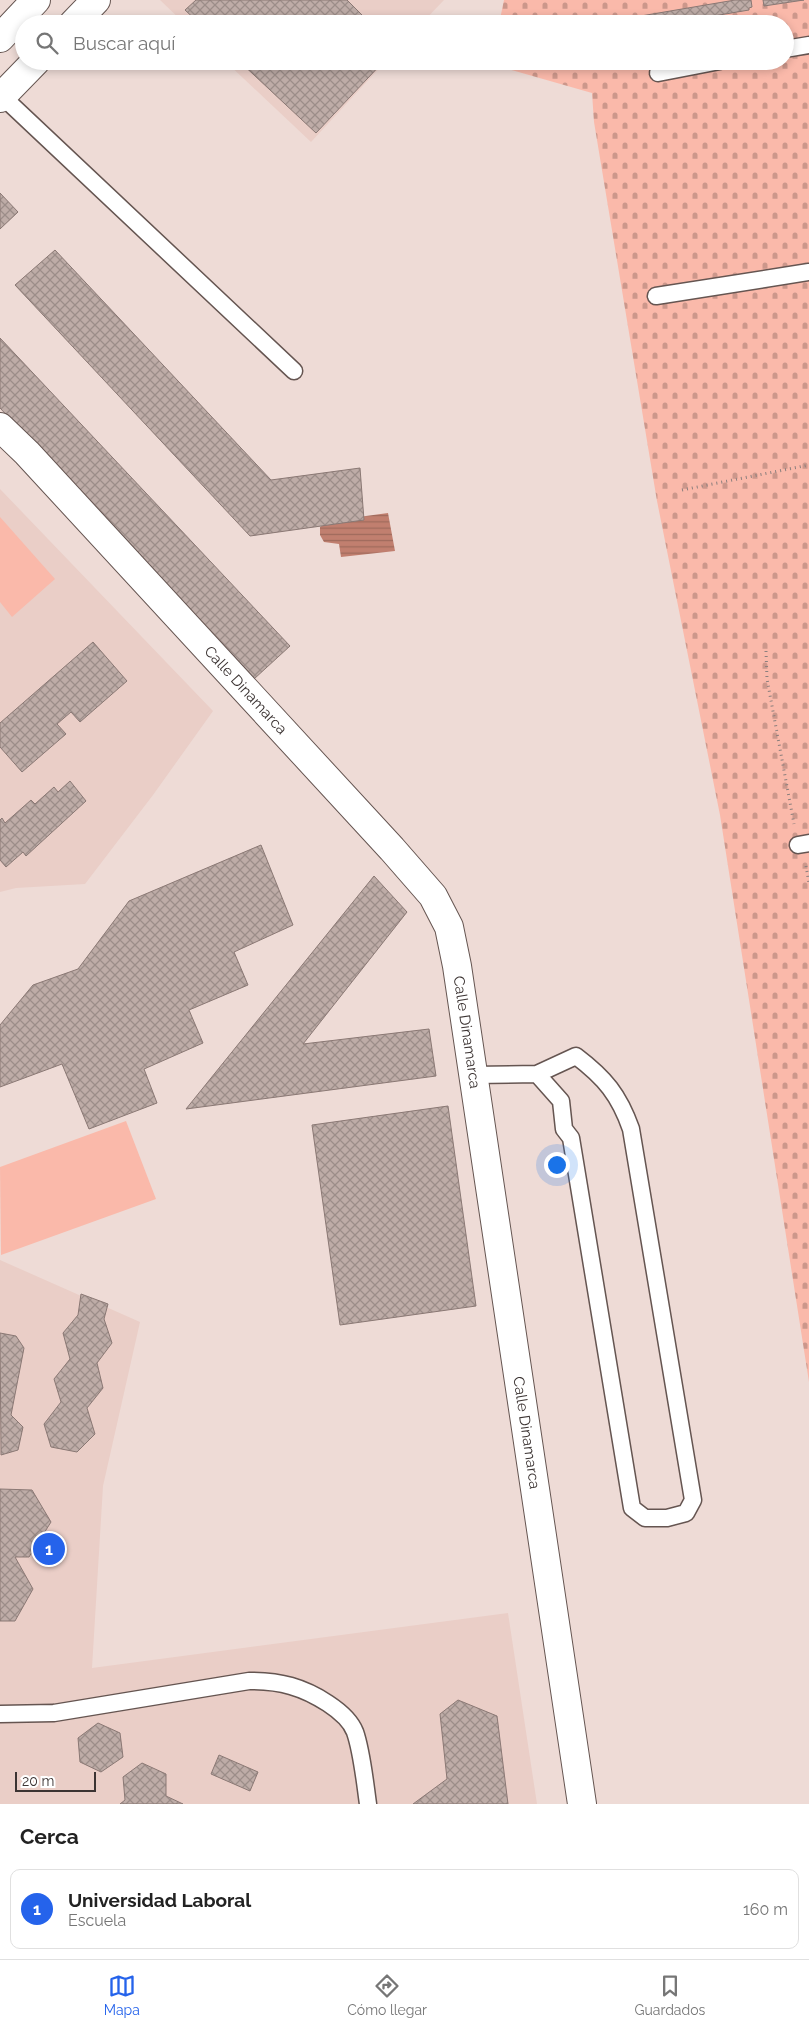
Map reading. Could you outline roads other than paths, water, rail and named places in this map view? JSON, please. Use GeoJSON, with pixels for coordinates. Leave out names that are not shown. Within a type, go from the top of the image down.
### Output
{"type":"FeatureCollection","features":[{"type":"Feature","properties":{"kind":"street"},"geometry":{"type":"LineString","coordinates":[[81,15],[96,0]]}},
{"type":"Feature","properties":{"kind":"street"},"geometry":{"type":"LineString","coordinates":[[20,15],[31,2]]}},
{"type":"Feature","properties":{"kind":"street"},"geometry":{"type":"LineString","coordinates":[[0,38],[15,21]]}},
{"type":"Feature","properties":{"kind":"street"},"geometry":{"type":"LineString","coordinates":[[1,97],[27,70]]}},
{"type":"Feature","properties":{"kind":"street","name":"Calle Dinamarca"},"geometry":{"type":"LineString","coordinates":[[0,427],[27,453],[392,849],[433,896],[449,927],[457,966],[582,1804]]}},
{"type":"Feature","properties":{"kind":"lane"},"geometry":{"type":"LineString","coordinates":[[794,48],[809,45]]}},
{"type":"Feature","properties":{"kind":"lane"},"geometry":{"type":"LineString","coordinates":[[658,73],[674,70]]}},
{"type":"Feature","properties":{"kind":"lane"},"geometry":{"type":"LineString","coordinates":[[1,97],[294,372]]}},
{"type":"Feature","properties":{"kind":"lane"},"geometry":{"type":"LineString","coordinates":[[656,296],[809,272]]}},
{"type":"Feature","properties":{"kind":"lane"},"geometry":{"type":"LineString","coordinates":[[473,1075],[537,1074],[576,1056],[596,1071],[614,1090],[624,1108],[631,1129],[693,1500],[686,1513],[667,1518],[645,1518],[632,1508],[571,1138],[564,1129],[561,1101],[537,1074]]}},
{"type":"Feature","properties":{"kind":"lane"},"geometry":{"type":"LineString","coordinates":[[0,1714],[62,1712],[249,1680],[292,1686],[327,1702],[347,1718],[355,1732],[368,1804]]}},
{"type":"Feature","properties":{"kind":"place","name":"Universidad Laboral"},"geometry":{"type":"Point","coordinates":[49,1549]}}]}
